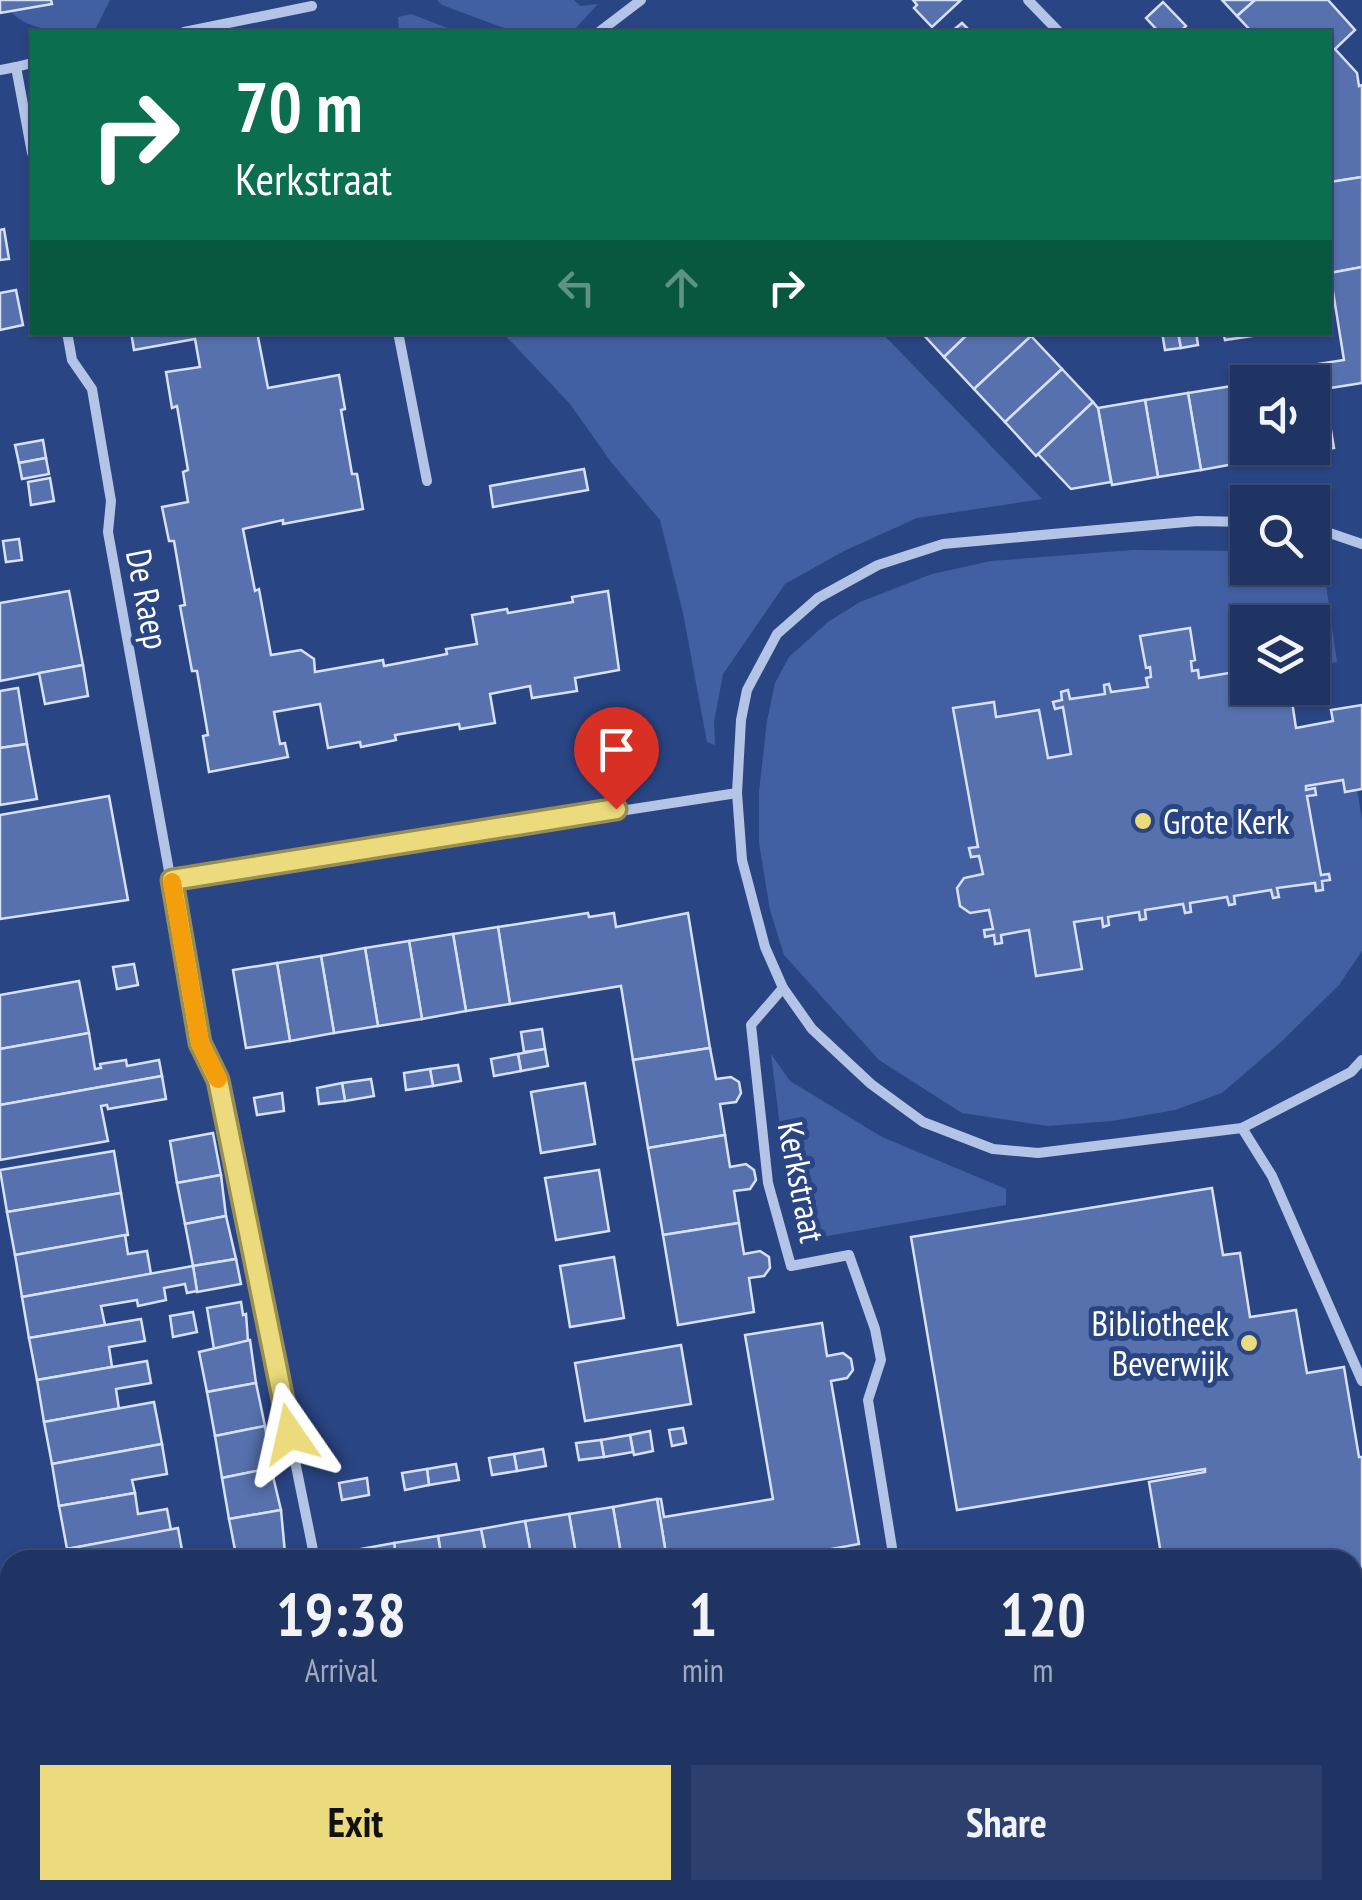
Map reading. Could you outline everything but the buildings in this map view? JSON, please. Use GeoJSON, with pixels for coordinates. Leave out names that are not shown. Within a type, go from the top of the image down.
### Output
{"type":"FeatureCollection","features":[{"type":"Feature","properties":{"kind":"street"},"geometry":{"type":"LineString","coordinates":[[602,30],[641,0]]}},
{"type":"Feature","properties":{"kind":"street"},"geometry":{"type":"LineString","coordinates":[[1028,0],[1057,30]]}},
{"type":"Feature","properties":{"kind":"street"},"geometry":{"type":"LineString","coordinates":[[194,30],[312,6]]}},
{"type":"Feature","properties":{"kind":"street"},"geometry":{"type":"LineString","coordinates":[[0,70],[30,64]]}},
{"type":"Feature","properties":{"kind":"street"},"geometry":{"type":"LineString","coordinates":[[16,67],[30,142]]}},
{"type":"Feature","properties":{"kind":"street","name":"De Raep"},"geometry":{"type":"LineString","coordinates":[[68,335],[72,360],[92,389],[112,501],[108,532],[172,880]]}},
{"type":"Feature","properties":{"kind":"street"},"geometry":{"type":"LineString","coordinates":[[399,335],[427,481]]}},
{"type":"Feature","properties":{"kind":"street"},"geometry":{"type":"LineString","coordinates":[[1230,522],[1197,521],[943,544],[878,565],[818,598],[777,634],[747,690],[741,720],[737,793],[742,860],[750,899],[783,988],[812,1029],[871,1084],[924,1122],[993,1149],[1038,1153],[1242,1128],[1351,1072],[1362,1060]]}},
{"type":"Feature","properties":{"kind":"street"},"geometry":{"type":"LineString","coordinates":[[1330,533],[1362,544]]}},
{"type":"Feature","properties":{"kind":"street"},"geometry":{"type":"LineString","coordinates":[[313,1550],[218,1080],[200,1043],[172,880],[737,793]]}},
{"type":"Feature","properties":{"kind":"street","name":"Kerkstraat"},"geometry":{"type":"LineString","coordinates":[[783,988],[751,1025],[768,1183],[791,1266],[849,1255],[876,1330],[881,1360],[868,1400],[892,1550]]}},
{"type":"Feature","properties":{"kind":"street"},"geometry":{"type":"LineString","coordinates":[[1242,1128],[1272,1176],[1362,1381]]}},
{"type":"Feature","properties":{"kind":"shaded area"},"geometry":{"type":"Polygon","coordinates":[[[4,0],[110,0],[95,30],[52,30],[30,25],[10,11],[4,0]]]}},
{"type":"Feature","properties":{"kind":"shaded area"},"geometry":{"type":"Polygon","coordinates":[[[437,0],[574,0],[580,6],[598,4],[574,30],[510,30],[437,0]]]}},
{"type":"Feature","properties":{"kind":"shaded area"},"geometry":{"type":"Polygon","coordinates":[[[411,14],[453,30],[399,30],[398,17],[411,14]]]}},
{"type":"Feature","properties":{"kind":"shaded area"},"geometry":{"type":"Polygon","coordinates":[[[505,335],[884,335],[1042,499],[917,518],[844,551],[785,584],[723,674],[714,722],[715,745],[707,742],[683,613],[660,520],[611,462],[570,404],[505,335]]]}},
{"type":"Feature","properties":{"kind":"shaded area"},"geometry":{"type":"Polygon","coordinates":[[[1133,550],[1230,551],[1230,585],[1326,585],[1329,605],[1230,605],[1230,673],[1199,678],[1192,671],[1191,661],[1195,660],[1190,628],[1141,636],[1145,667],[1150,667],[1148,687],[1111,692],[1109,684],[1104,685],[1105,694],[1070,699],[1068,691],[1061,692],[1062,700],[1054,702],[1054,708],[1063,707],[1071,754],[1048,758],[1039,710],[996,717],[993,702],[954,708],[978,847],[970,848],[971,857],[979,856],[983,874],[963,878],[957,888],[960,906],[970,913],[989,910],[993,929],[984,930],[985,936],[994,935],[996,944],[1002,943],[1001,935],[1029,930],[1036,976],[1081,969],[1074,922],[1102,918],[1104,927],[1109,925],[1108,917],[1139,912],[1140,920],[1146,919],[1145,910],[1183,904],[1186,913],[1191,912],[1190,903],[1227,897],[1229,905],[1235,904],[1234,896],[1271,890],[1273,898],[1278,897],[1277,888],[1315,883],[1316,890],[1322,881],[1330,879],[1329,874],[1321,875],[1307,796],[1316,794],[1314,788],[1306,790],[1306,786],[1343,780],[1345,792],[1357,790],[1362,820],[1362,951],[1339,985],[1222,1093],[1175,1110],[1112,1121],[1048,1126],[962,1113],[879,1060],[784,955],[770,910],[759,843],[759,792],[775,683],[789,657],[828,622],[860,602],[932,574],[991,561],[1133,550]]]}},
{"type":"Feature","properties":{"kind":"shaded area"},"geometry":{"type":"Polygon","coordinates":[[[1330,613],[1337,662],[1330,663],[1330,613]]]}},
{"type":"Feature","properties":{"kind":"shaded area"},"geometry":{"type":"Polygon","coordinates":[[[771,1054],[790,1081],[882,1137],[1006,1189],[1006,1205],[810,1239],[787,1183],[771,1054]]]}},
{"type":"Feature","properties":{"kind":"slow traffic"},"geometry":{"type":"LineString","coordinates":[[172,882],[200,1043],[218,1079]]}},
{"type":"Feature","properties":{"kind":"place","name":"Grote Kerk"},"geometry":{"type":"Point","coordinates":[1143,821]}},
{"type":"Feature","properties":{"kind":"place","name":"Bibliotheek Beverwijk"},"geometry":{"type":"Point","coordinates":[1249,1343]}},
{"type":"Feature","properties":{"kind":"route"},"geometry":{"type":"LineString","coordinates":[[290,1434],[218,1080],[200,1043],[172,880],[616,809]]}}]}
